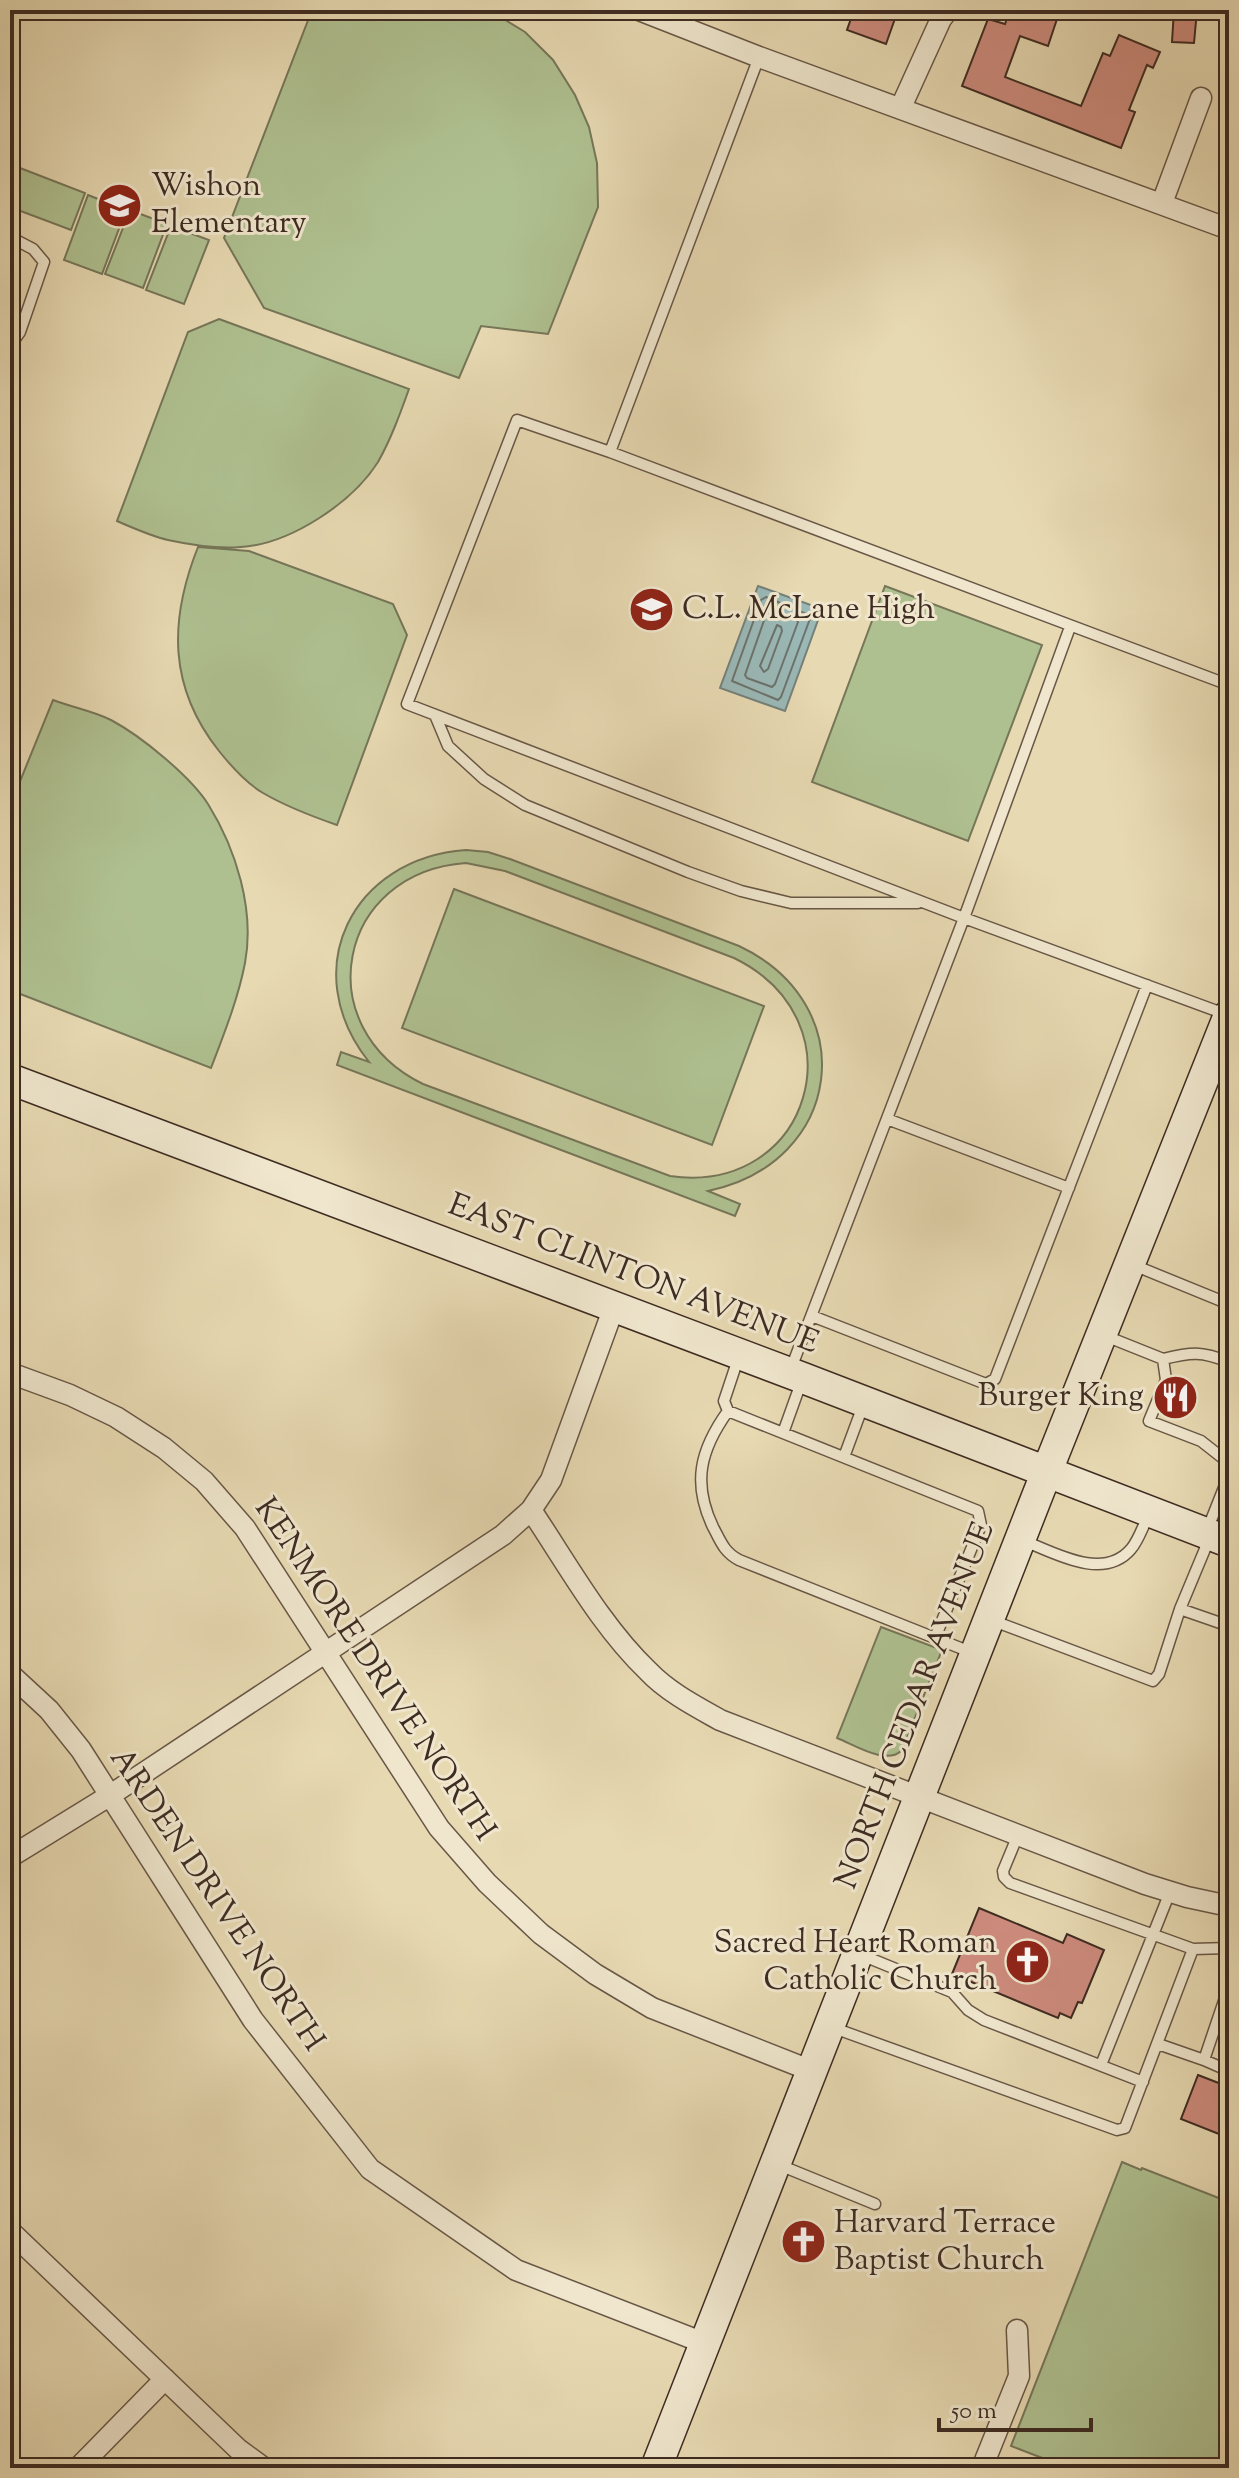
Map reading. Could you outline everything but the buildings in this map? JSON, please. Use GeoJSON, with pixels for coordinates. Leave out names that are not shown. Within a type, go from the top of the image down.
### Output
{"type":"FeatureCollection","features":[{"type":"Feature","properties":{"kind":"main road","name":"NORTH CEDAR AVENUE"},"geometry":{"type":"LineString","coordinates":[[656,2468],[1229,1015]]}},
{"type":"Feature","properties":{"kind":"main road","name":"EAST CLINTON AVENUE"},"geometry":{"type":"LineString","coordinates":[[10,1079],[796,1375],[1218,1538]]}},
{"type":"Feature","properties":{"kind":"street"},"geometry":{"type":"LineString","coordinates":[[639,10],[1229,229]]}},
{"type":"Feature","properties":{"kind":"street"},"geometry":{"type":"LineString","coordinates":[[901,107],[948,10]]}},
{"type":"Feature","properties":{"kind":"street"},"geometry":{"type":"LineString","coordinates":[[1162,203],[1201,98]]}},
{"type":"Feature","properties":{"kind":"street"},"geometry":{"type":"LineString","coordinates":[[10,1857],[109,1796],[503,1535],[531,1510],[551,1480],[614,1307]]}},
{"type":"Feature","properties":{"kind":"street","name":"KENMORE DRIVE NORTH"},"geometry":{"type":"LineString","coordinates":[[10,1373],[70,1395],[116,1417],[164,1448],[204,1481],[245,1528],[439,1828],[487,1883],[541,1934],[595,1974],[652,2008],[812,2071]]}},
{"type":"Feature","properties":{"kind":"street"},"geometry":{"type":"LineString","coordinates":[[531,1510],[618,1640],[650,1674],[720,1720],[1170,1892],[1229,1906]]}},
{"type":"Feature","properties":{"kind":"street","name":"ARDEN DRIVE NORTH"},"geometry":{"type":"LineString","coordinates":[[10,1674],[49,1710],[81,1750],[253,2020],[370,2169],[516,2270],[704,2343]]}},
{"type":"Feature","properties":{"kind":"street"},"geometry":{"type":"LineString","coordinates":[[10,2231],[238,2449],[264,2468]]}},
{"type":"Feature","properties":{"kind":"street"},"geometry":{"type":"LineString","coordinates":[[982,2468],[1019,2376],[1017,2330]]}},
{"type":"Feature","properties":{"kind":"street"},"geometry":{"type":"LineString","coordinates":[[78,2468],[165,2379]]}},
{"type":"Feature","properties":{"kind":"lane"},"geometry":{"type":"LineString","coordinates":[[610,452],[759,57]]}},
{"type":"Feature","properties":{"kind":"lane"},"geometry":{"type":"LineString","coordinates":[[10,237],[33,249],[44,262],[20,332],[10,346]]}},
{"type":"Feature","properties":{"kind":"lane"},"geometry":{"type":"LineString","coordinates":[[1229,685],[610,452],[517,420],[407,704],[964,918],[1229,1015]]}},
{"type":"Feature","properties":{"kind":"lane"},"geometry":{"type":"LineString","coordinates":[[783,1433],[812,1316],[964,918],[1070,627]]}},
{"type":"Feature","properties":{"kind":"lane"},"geometry":{"type":"LineString","coordinates":[[435,715],[448,746],[484,779],[525,805],[688,872],[741,891],[791,903],[925,903]]}},
{"type":"Feature","properties":{"kind":"lane"},"geometry":{"type":"LineString","coordinates":[[812,1316],[986,1384],[995,1379],[1147,985]]}},
{"type":"Feature","properties":{"kind":"lane"},"geometry":{"type":"LineString","coordinates":[[887,1119],[1069,1188]]}},
{"type":"Feature","properties":{"kind":"lane"},"geometry":{"type":"LineString","coordinates":[[1130,1264],[1229,1304]]}},
{"type":"Feature","properties":{"kind":"lane"},"geometry":{"type":"LineString","coordinates":[[1102,1334],[1163,1359],[1193,1352],[1229,1362]]}},
{"type":"Feature","properties":{"kind":"lane"},"geometry":{"type":"LineString","coordinates":[[739,1354],[724,1401],[728,1411],[978,1511],[981,1525],[935,1638]]}},
{"type":"Feature","properties":{"kind":"lane"},"geometry":{"type":"LineString","coordinates":[[1163,1359],[1166,1380],[1149,1421],[1201,1441],[1229,1463]]}},
{"type":"Feature","properties":{"kind":"lane"},"geometry":{"type":"LineString","coordinates":[[844,1457],[864,1401]]}},
{"type":"Feature","properties":{"kind":"lane"},"geometry":{"type":"LineString","coordinates":[[728,1411],[714,1429],[700,1471],[700,1491],[726,1553],[976,1655]]}},
{"type":"Feature","properties":{"kind":"lane"},"geometry":{"type":"LineString","coordinates":[[989,1619],[1153,1681],[1159,1674],[1180,1609],[1205,1549],[1218,1538],[1229,1475]]}},
{"type":"Feature","properties":{"kind":"lane"},"geometry":{"type":"LineString","coordinates":[[1021,1539],[1073,1560],[1098,1565],[1131,1549],[1151,1511]]}},
{"type":"Feature","properties":{"kind":"lane"},"geometry":{"type":"LineString","coordinates":[[1180,1609],[1229,1626]]}},
{"type":"Feature","properties":{"kind":"lane"},"geometry":{"type":"LineString","coordinates":[[1018,1835],[1003,1871],[1010,1883],[1193,1949],[1229,1948]]}},
{"type":"Feature","properties":{"kind":"lane"},"geometry":{"type":"LineString","coordinates":[[1101,2065],[1170,1892]]}},
{"type":"Feature","properties":{"kind":"lane"},"geometry":{"type":"LineString","coordinates":[[829,2026],[1117,2130],[1125,2128],[1193,1949]]}},
{"type":"Feature","properties":{"kind":"lane"},"geometry":{"type":"LineString","coordinates":[[857,1953],[952,1992],[968,2010],[984,2020],[1143,2082]]}},
{"type":"Feature","properties":{"kind":"lane"},"geometry":{"type":"LineString","coordinates":[[1204,2060],[1229,1986]]}},
{"type":"Feature","properties":{"kind":"lane"},"geometry":{"type":"LineString","coordinates":[[1158,2044],[1229,2071]]}},
{"type":"Feature","properties":{"kind":"lane"},"geometry":{"type":"LineString","coordinates":[[775,2163],[875,2204]]}},
{"type":"Feature","properties":{"kind":"green space"},"geometry":{"type":"Polygon","coordinates":[[[312,10],[489,10],[525,32],[553,60],[575,95],[589,127],[597,163],[598,207],[548,334],[481,326],[459,378],[264,308],[224,238],[312,10]]]}},
{"type":"Feature","properties":{"kind":"green space"},"geometry":{"type":"Polygon","coordinates":[[[20,168],[85,193],[71,230],[10,207],[10,193],[20,168]]]}},
{"type":"Feature","properties":{"kind":"green space"},"geometry":{"type":"Polygon","coordinates":[[[88,195],[126,210],[102,274],[64,260],[88,195]]]}},
{"type":"Feature","properties":{"kind":"green space"},"geometry":{"type":"Polygon","coordinates":[[[130,210],[167,224],[143,288],[105,274],[130,210]]]}},
{"type":"Feature","properties":{"kind":"green space"},"geometry":{"type":"Polygon","coordinates":[[[171,226],[209,240],[184,304],[146,290],[171,226]]]}},
{"type":"Feature","properties":{"kind":"green space"},"geometry":{"type":"Polygon","coordinates":[[[219,319],[409,389],[378,462],[353,492],[299,530],[260,544],[241,547],[204,546],[168,540],[117,521],[188,332],[219,319]]]}},
{"type":"Feature","properties":{"kind":"green space"},"geometry":{"type":"Polygon","coordinates":[[[198,547],[249,551],[393,604],[407,635],[337,825],[290,807],[257,789],[219,751],[202,727],[182,678],[178,652],[182,601],[198,547]]]}},
{"type":"Feature","properties":{"kind":"green space"},"geometry":{"type":"Polygon","coordinates":[[[885,586],[1042,645],[968,841],[812,782],[885,586]]]}},
{"type":"Feature","properties":{"kind":"green space"},"geometry":{"type":"Polygon","coordinates":[[[53,700],[111,720],[150,746],[200,793],[227,840],[241,880],[247,943],[239,990],[211,1068],[10,990],[10,806],[53,700]]]}},
{"type":"Feature","properties":{"kind":"green space"},"geometry":{"type":"Polygon","coordinates":[[[466,850],[488,852],[510,859],[739,946],[779,972],[806,1005],[820,1042],[821,1080],[810,1117],[787,1149],[753,1175],[708,1191],[740,1204],[735,1216],[337,1065],[341,1052],[369,1062],[348,1027],[337,991],[338,957],[347,924],[366,896],[392,874],[426,858],[466,850]],[[466,863],[422,873],[389,893],[365,922],[353,956],[352,991],[363,1027],[386,1059],[423,1084],[670,1176],[718,1175],[757,1159],[786,1132],[803,1098],[807,1060],[798,1021],[774,986],[734,958],[505,871],[466,863]]]}},
{"type":"Feature","properties":{"kind":"green space"},"geometry":{"type":"Polygon","coordinates":[[[454,889],[764,1006],[712,1145],[402,1028],[454,889]]]}},
{"type":"Feature","properties":{"kind":"green space"},"geometry":{"type":"Polygon","coordinates":[[[881,1627],[942,1650],[902,1750],[888,1756],[871,1753],[837,1738],[881,1627]]]}},
{"type":"Feature","properties":{"kind":"green space"},"geometry":{"type":"Polygon","coordinates":[[[1122,2162],[1229,2202],[1229,2468],[1068,2468],[1011,2446],[1122,2162]]]}},
{"type":"Feature","properties":{"kind":"water"},"geometry":{"type":"Polygon","coordinates":[[[758,586],[822,609],[785,711],[720,688],[758,586]]]}},
{"type":"Feature","properties":{"kind":"place","name":"Wishon Elementary"},"geometry":{"type":"Point","coordinates":[120,205]}},
{"type":"Feature","properties":{"kind":"place","name":"C.L. McLane High"},"geometry":{"type":"Point","coordinates":[651,610]}},
{"type":"Feature","properties":{"kind":"place","name":"Burger King"},"geometry":{"type":"Point","coordinates":[1175,1397]}},
{"type":"Feature","properties":{"kind":"place","name":"Sacred Heart Roman Catholic Church"},"geometry":{"type":"Point","coordinates":[1028,1962]}},
{"type":"Feature","properties":{"kind":"place","name":"Harvard Terrace Baptist Church"},"geometry":{"type":"Point","coordinates":[803,2242]}}]}
